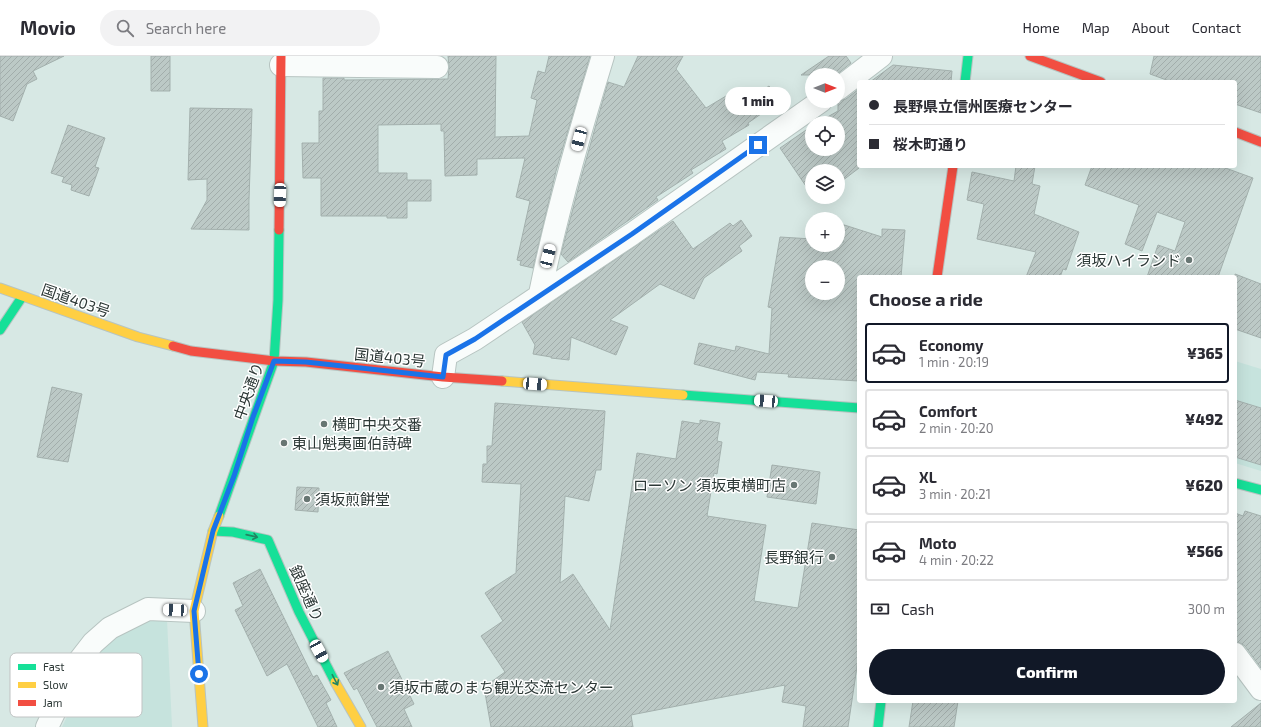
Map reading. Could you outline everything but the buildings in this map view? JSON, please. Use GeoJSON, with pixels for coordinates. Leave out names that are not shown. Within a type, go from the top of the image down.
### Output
{"type":"FeatureCollection","features":[{"type":"Feature","properties":{"kind":"main road"},"geometry":{"type":"LineString","coordinates":[[965,80],[968,56]]}},
{"type":"Feature","properties":{"kind":"main road"},"geometry":{"type":"LineString","coordinates":[[1030,56],[1059,61],[1097,80]]}},
{"type":"Feature","properties":{"kind":"main road","name":"中央通り"},"geometry":{"type":"LineString","coordinates":[[203,727],[194,611],[213,531],[274,361],[278,276],[281,61]]}},
{"type":"Feature","properties":{"kind":"main road"},"geometry":{"type":"LineString","coordinates":[[1237,133],[1261,142]]}},
{"type":"Feature","properties":{"kind":"main road"},"geometry":{"type":"LineString","coordinates":[[937,275],[953,168]]}},
{"type":"Feature","properties":{"kind":"main road","name":"国道403号"},"geometry":{"type":"LineString","coordinates":[[0,288],[138,337],[191,351],[274,361],[306,362],[443,377],[857,408]]}},
{"type":"Feature","properties":{"kind":"main road"},"geometry":{"type":"LineString","coordinates":[[0,330],[22,297]]}},
{"type":"Feature","properties":{"kind":"main road"},"geometry":{"type":"LineString","coordinates":[[1237,484],[1261,490]]}},
{"type":"Feature","properties":{"kind":"main road","name":"銀座通り"},"geometry":{"type":"LineString","coordinates":[[213,531],[233,532],[268,540],[286,585],[305,626],[361,727]]}},
{"type":"Feature","properties":{"kind":"main road"},"geometry":{"type":"LineString","coordinates":[[878,727],[881,703]]}},
{"type":"Feature","properties":{"kind":"street"},"geometry":{"type":"LineString","coordinates":[[540,294],[565,190],[603,56]]}},
{"type":"Feature","properties":{"kind":"street"},"geometry":{"type":"LineString","coordinates":[[845,84],[881,56]]}},
{"type":"Feature","properties":{"kind":"street"},"geometry":{"type":"LineString","coordinates":[[281,61],[437,67]]}},
{"type":"Feature","properties":{"kind":"street"},"geometry":{"type":"LineString","coordinates":[[443,377],[446,355],[475,339],[540,294],[632,234],[811,108]]}},
{"type":"Feature","properties":{"kind":"street"},"geometry":{"type":"LineString","coordinates":[[85,653],[93,643],[110,628],[148,609],[194,611]]}},
{"type":"Feature","properties":{"kind":"street"},"geometry":{"type":"LineString","coordinates":[[1237,657],[1261,689]]}},
{"type":"Feature","properties":{"kind":"street"},"geometry":{"type":"LineString","coordinates":[[48,727],[53,717]]}},
{"type":"Feature","properties":{"kind":"shaded area"},"geometry":{"type":"Polygon","coordinates":[[[1237,362],[1261,369],[1261,471],[1237,464],[1237,362]]]}},
{"type":"Feature","properties":{"kind":"shaded area"},"geometry":{"type":"Polygon","coordinates":[[[151,617],[167,619],[172,727],[62,727],[67,717],[142,717],[142,653],[97,653],[99,649],[137,622],[151,617]]]}},
{"type":"Feature","properties":{"kind":"traffic: fast"},"geometry":{"type":"LineString","coordinates":[[965,80],[968,56]]}},
{"type":"Feature","properties":{"kind":"traffic: fast"},"geometry":{"type":"LineString","coordinates":[[219,516],[274,361],[278,300],[279,230]]}},
{"type":"Feature","properties":{"kind":"traffic: fast"},"geometry":{"type":"LineString","coordinates":[[0,330],[22,297]]}},
{"type":"Feature","properties":{"kind":"traffic: fast"},"geometry":{"type":"LineString","coordinates":[[683,395],[857,408]]}},
{"type":"Feature","properties":{"kind":"traffic: fast"},"geometry":{"type":"LineString","coordinates":[[1237,484],[1261,490]]}},
{"type":"Feature","properties":{"kind":"traffic: fast"},"geometry":{"type":"LineString","coordinates":[[213,531],[233,532],[268,540],[299,612],[335,682]]}},
{"type":"Feature","properties":{"kind":"traffic: fast"},"geometry":{"type":"LineString","coordinates":[[878,727],[881,703]]}},
{"type":"Feature","properties":{"kind":"traffic: slow"},"geometry":{"type":"LineString","coordinates":[[0,288],[138,337],[173,346]]}},
{"type":"Feature","properties":{"kind":"traffic: slow"},"geometry":{"type":"LineString","coordinates":[[502,381],[683,395]]}},
{"type":"Feature","properties":{"kind":"traffic: slow"},"geometry":{"type":"LineString","coordinates":[[203,727],[194,611],[213,531],[219,516]]}},
{"type":"Feature","properties":{"kind":"traffic: slow"},"geometry":{"type":"LineString","coordinates":[[335,682],[361,727]]}},
{"type":"Feature","properties":{"kind":"traffic: jam"},"geometry":{"type":"LineString","coordinates":[[279,230],[281,56]]}},
{"type":"Feature","properties":{"kind":"traffic: jam"},"geometry":{"type":"LineString","coordinates":[[1030,56],[1096,80]]}},
{"type":"Feature","properties":{"kind":"traffic: jam"},"geometry":{"type":"LineString","coordinates":[[1237,133],[1261,142]]}},
{"type":"Feature","properties":{"kind":"traffic: jam"},"geometry":{"type":"LineString","coordinates":[[937,275],[953,168]]}},
{"type":"Feature","properties":{"kind":"traffic: jam"},"geometry":{"type":"LineString","coordinates":[[173,346],[191,351],[274,361],[306,362],[443,377],[502,381]]}},
{"type":"Feature","properties":{"kind":"place","name":"須坂ハイランド"},"geometry":{"type":"Point","coordinates":[1189,260]}},
{"type":"Feature","properties":{"kind":"place","name":"横町中央交番"},"geometry":{"type":"Point","coordinates":[324,424]}},
{"type":"Feature","properties":{"kind":"place","name":"東山魁夷画伯詩碑"},"geometry":{"type":"Point","coordinates":[284,443]}},
{"type":"Feature","properties":{"kind":"place","name":"ローソン 須坂東横町店"},"geometry":{"type":"Point","coordinates":[794,485]}},
{"type":"Feature","properties":{"kind":"place","name":"須坂煎餅堂"},"geometry":{"type":"Point","coordinates":[307,499]}},
{"type":"Feature","properties":{"kind":"place","name":"長野銀行"},"geometry":{"type":"Point","coordinates":[832,557]}},
{"type":"Feature","properties":{"kind":"place","name":"須坂市蔵のまち観光交流センター"},"geometry":{"type":"Point","coordinates":[381,687]}},
{"type":"Feature","properties":{"kind":"route"},"geometry":{"type":"LineString","coordinates":[[199,674],[194,611],[213,531],[274,361],[306,362],[443,377],[446,355],[475,339],[540,294],[632,234],[758,145]]}}]}
